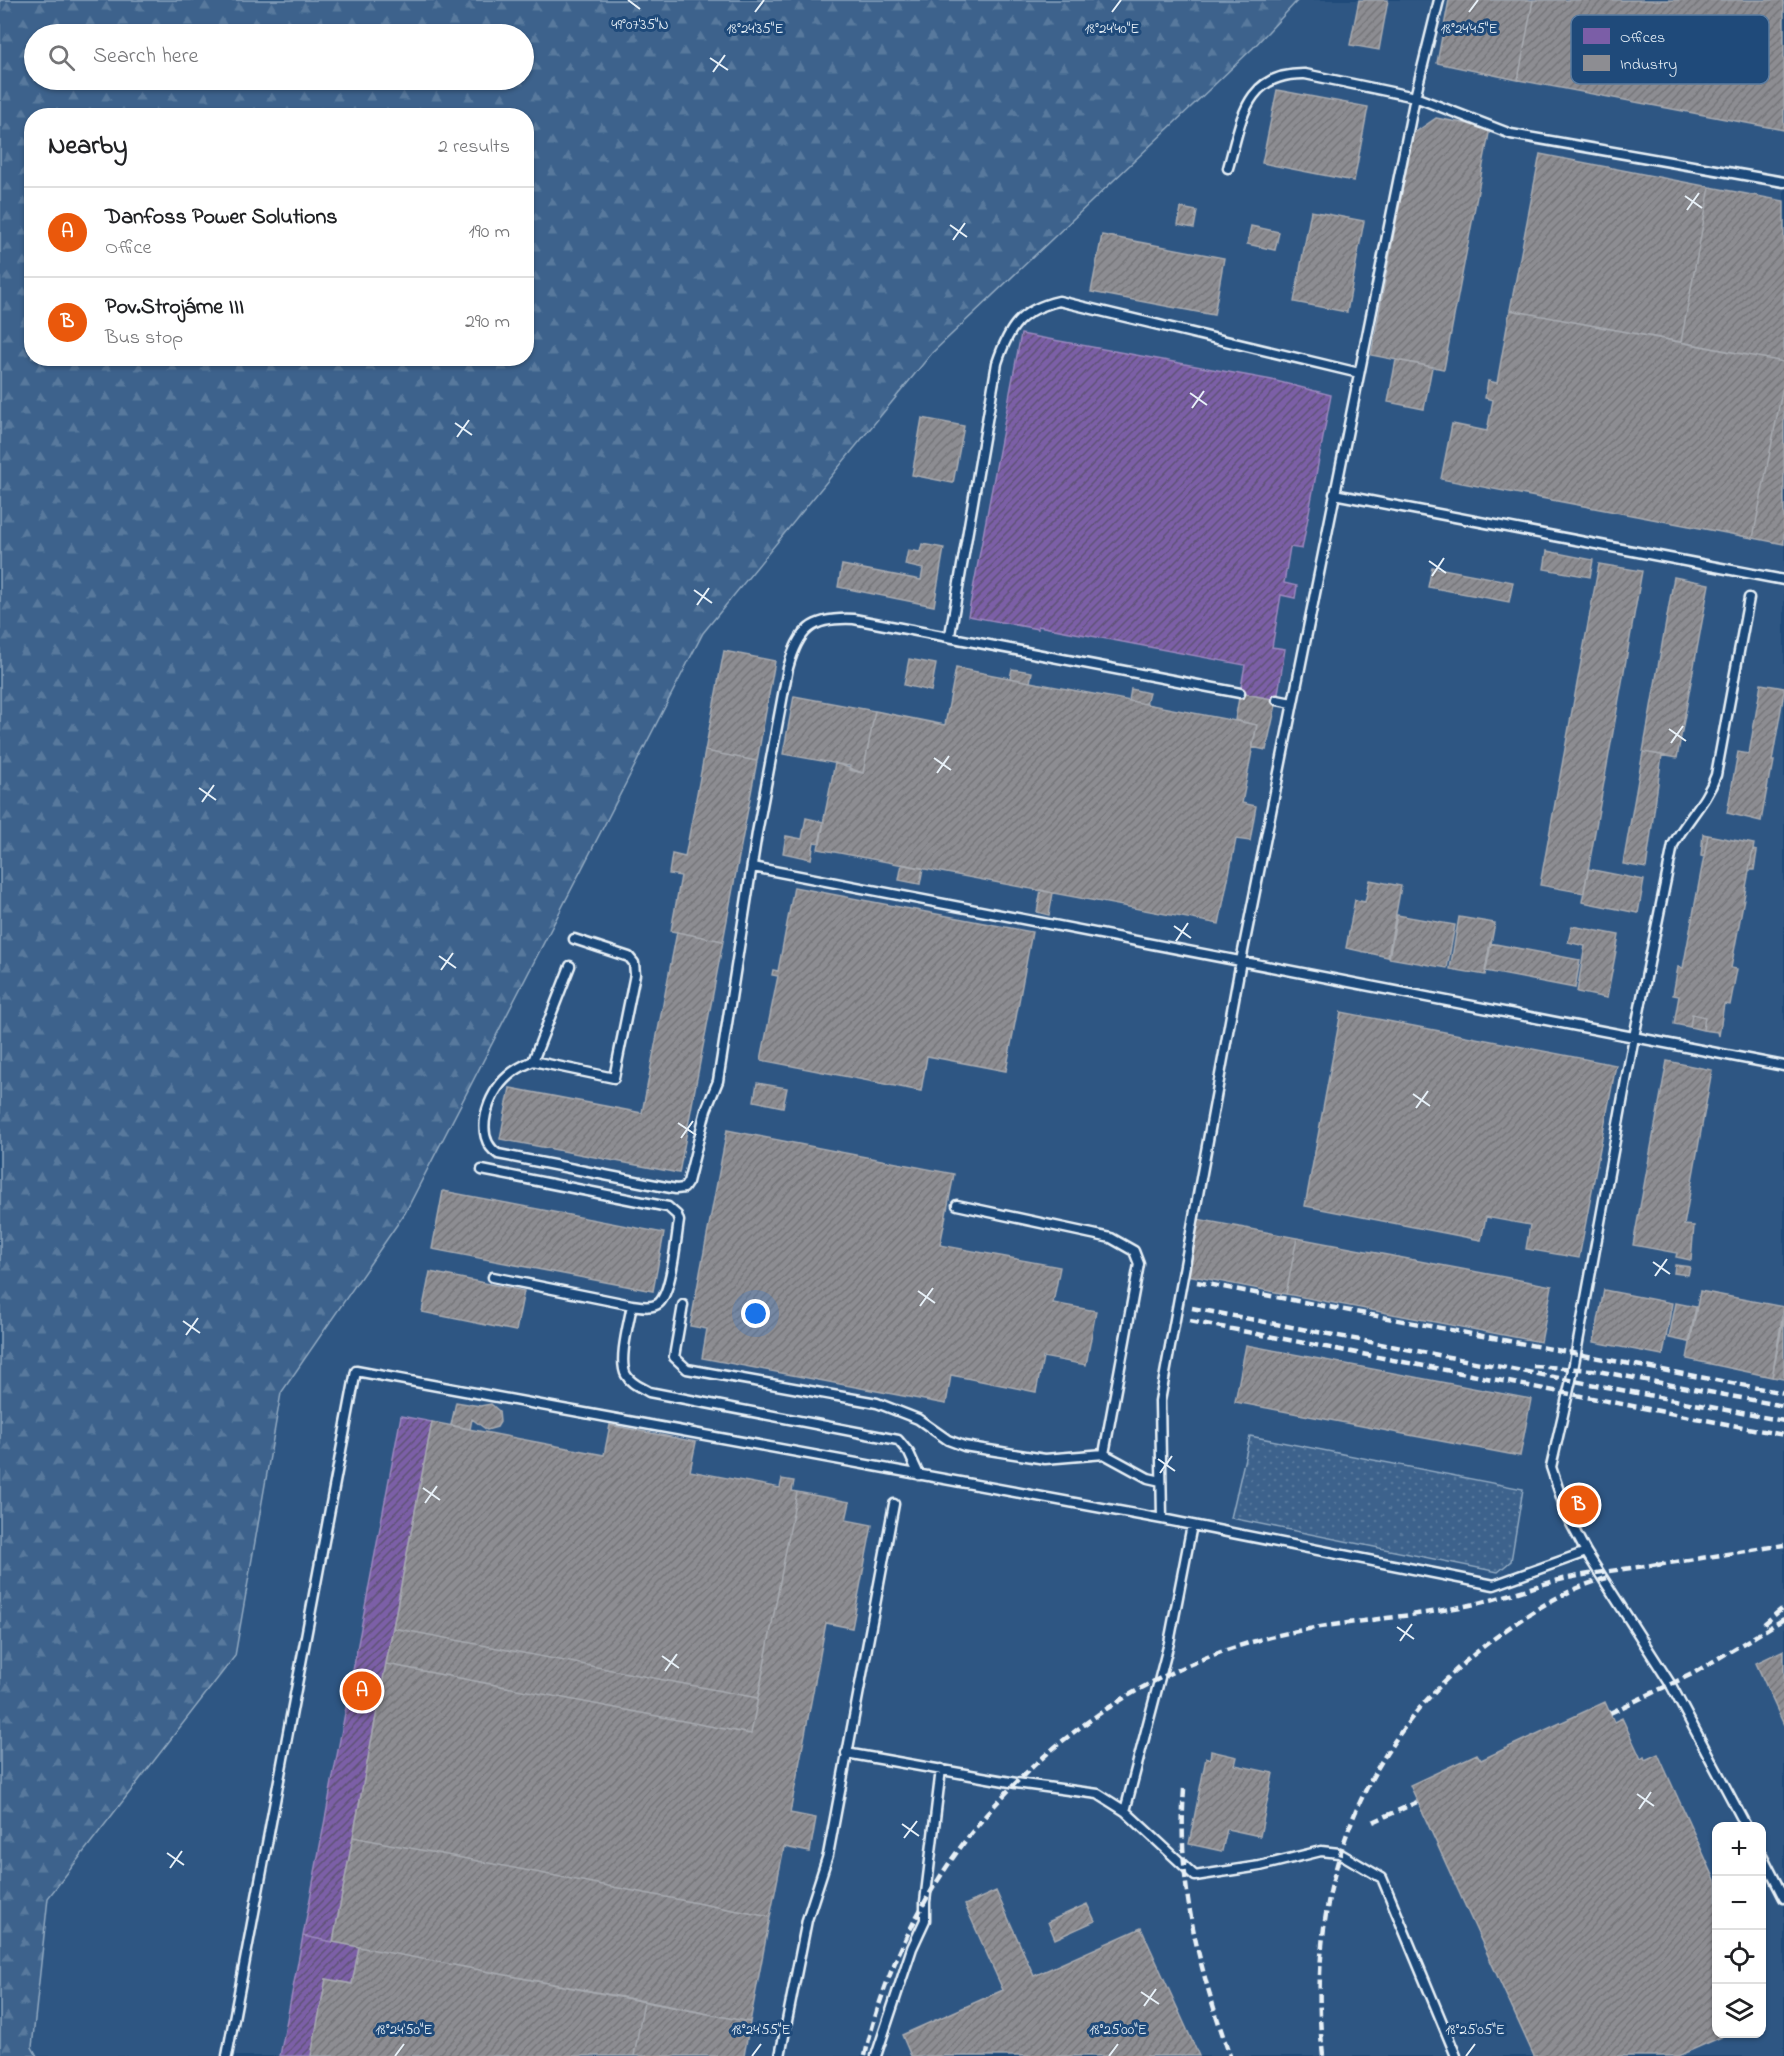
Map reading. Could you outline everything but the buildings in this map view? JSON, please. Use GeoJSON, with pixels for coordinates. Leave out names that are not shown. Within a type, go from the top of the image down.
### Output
{"type":"FeatureCollection","features":[{"type":"Feature","properties":{"kind":"lane"},"geometry":{"type":"LineString","coordinates":[[1162,1520],[1160,1401],[1241,961],[1292,703],[1415,97],[1439,0]]}},
{"type":"Feature","properties":{"kind":"lane"},"geometry":{"type":"LineString","coordinates":[[1228,168],[1246,106],[1255,92],[1270,78],[1287,74],[1305,74],[1415,97],[1511,134],[1784,182]]}},
{"type":"Feature","properties":{"kind":"lane"},"geometry":{"type":"LineString","coordinates":[[950,635],[997,363],[1006,336],[1029,312],[1059,301],[1359,373]]}},
{"type":"Feature","properties":{"kind":"lane"},"geometry":{"type":"LineString","coordinates":[[1334,494],[1784,580]]}},
{"type":"Feature","properties":{"kind":"lane"},"geometry":{"type":"LineString","coordinates":[[1743,1822],[1671,1685],[1586,1552],[1554,1483],[1552,1455],[1571,1380],[1634,1038],[1673,846],[1679,834],[1709,794],[1716,775],[1749,598]]}},
{"type":"Feature","properties":{"kind":"lane"},"geometry":{"type":"LineString","coordinates":[[570,966],[533,1061],[508,1075],[495,1090],[486,1116],[484,1137],[488,1148],[498,1154],[676,1189],[684,1188],[688,1182],[706,1110],[718,1081],[757,832],[788,668],[800,635],[818,623],[838,618],[950,635],[1240,693]]}},
{"type":"Feature","properties":{"kind":"lane"},"geometry":{"type":"LineString","coordinates":[[1276,700],[1292,703]]}},
{"type":"Feature","properties":{"kind":"lane"},"geometry":{"type":"LineString","coordinates":[[753,867],[1784,1066]]}},
{"type":"Feature","properties":{"kind":"lane"},"geometry":{"type":"LineString","coordinates":[[533,1061],[614,1078],[635,974],[634,963],[629,957],[574,939]]}},
{"type":"Feature","properties":{"kind":"lane"},"geometry":{"type":"LineString","coordinates":[[482,1170],[668,1207],[677,1215],[679,1221],[666,1292],[659,1303],[652,1307],[494,1277]]}},
{"type":"Feature","properties":{"kind":"lane"},"geometry":{"type":"LineString","coordinates":[[957,1205],[1111,1238],[1134,1251],[1139,1264],[1104,1454]]}},
{"type":"Feature","properties":{"kind":"lane"},"geometry":{"type":"LineString","coordinates":[[632,1305],[623,1362],[626,1374],[632,1383],[649,1392],[898,1440],[909,1454],[919,1474]]}},
{"type":"Feature","properties":{"kind":"lane"},"geometry":{"type":"LineString","coordinates":[[683,1305],[674,1357],[687,1369],[877,1403],[918,1419],[948,1440],[964,1446],[1045,1458],[1104,1454],[1148,1478],[1161,1481]]}},
{"type":"Feature","properties":{"kind":"lane"},"geometry":{"type":"LineString","coordinates":[[227,2056],[356,1371],[1192,1525],[1494,1585],[1586,1552]]}},
{"type":"Feature","properties":{"kind":"lane"},"geometry":{"type":"LineString","coordinates":[[780,2056],[807,1920],[828,1855],[894,1504]]}},
{"type":"Feature","properties":{"kind":"lane"},"geometry":{"type":"LineString","coordinates":[[1125,1811],[1169,1643],[1192,1525]]}},
{"type":"Feature","properties":{"kind":"lane"},"geometry":{"type":"LineString","coordinates":[[846,1753],[1016,1783],[1098,1794],[1125,1811],[1195,1876],[1260,1866],[1321,1851],[1339,1853],[1382,1878],[1456,2056]]}},
{"type":"Feature","properties":{"kind":"lane"},"geometry":{"type":"LineString","coordinates":[[876,2056],[912,1948],[925,1920],[925,1902],[941,1768]]}},
{"type":"Feature","properties":{"kind":"lane"},"geometry":{"type":"LineString","coordinates":[[1766,1864],[1784,1898]]}},
{"type":"Feature","properties":{"kind":"shaded area"},"geometry":{"type":"Polygon","coordinates":[[[1298,0],[1784,0],[1784,2056],[38,2056],[32,2047],[48,1898],[235,1656],[281,1393],[405,1213],[703,633],[932,353],[1253,48],[1298,0]]]}},
{"type":"Feature","properties":{"kind":"green space"},"geometry":{"type":"Polygon","coordinates":[[[0,0],[1298,0],[1253,48],[932,353],[703,633],[405,1213],[281,1393],[235,1656],[48,1898],[32,2047],[37,2056],[0,2056],[0,0]]]}},
{"type":"Feature","properties":{"kind":"green space"},"geometry":{"type":"Polygon","coordinates":[[[1250,1436],[1523,1489],[1511,1561],[1498,1572],[1231,1518],[1250,1436]]]}},
{"type":"Feature","properties":{"kind":"railway"},"geometry":{"type":"LineString","coordinates":[[1197,1282],[1784,1393]]}},
{"type":"Feature","properties":{"kind":"railway"},"geometry":{"type":"LineString","coordinates":[[1192,1308],[1784,1421]]}},
{"type":"Feature","properties":{"kind":"railway"},"geometry":{"type":"LineString","coordinates":[[1190,1321],[1784,1435]]}},
{"type":"Feature","properties":{"kind":"railway"},"geometry":{"type":"LineString","coordinates":[[1533,1366],[1592,1370],[1784,1406]]}},
{"type":"Feature","properties":{"kind":"railway"},"geometry":{"type":"LineString","coordinates":[[1657,1565],[1784,1545]]}},
{"type":"Feature","properties":{"kind":"railway"},"geometry":{"type":"LineString","coordinates":[[865,2056],[887,1983],[918,1915],[957,1852],[1005,1794],[1060,1743],[1121,1700],[1188,1665],[1259,1640],[1310,1629],[1465,1606],[1559,1580],[1664,1563]]}},
{"type":"Feature","properties":{"kind":"railway"},"geometry":{"type":"LineString","coordinates":[[1323,2056],[1320,1995],[1323,1936],[1333,1879],[1350,1824],[1375,1773],[1407,1725],[1446,1680],[1492,1640],[1547,1603],[1607,1578]]}},
{"type":"Feature","properties":{"kind":"railway"},"geometry":{"type":"LineString","coordinates":[[1764,1624],[1784,1607]]}},
{"type":"Feature","properties":{"kind":"railway"},"geometry":{"type":"LineString","coordinates":[[1610,1713],[1692,1674],[1784,1619]]}},
{"type":"Feature","properties":{"kind":"railway"},"geometry":{"type":"LineString","coordinates":[[1184,1789],[1184,1859],[1192,1925],[1208,1990],[1230,2056]]}},
{"type":"Feature","properties":{"kind":"railway"},"geometry":{"type":"LineString","coordinates":[[1373,1822],[1417,1802]]}},
{"type":"Feature","properties":{"kind":"place","name":"Pov.Strojárne III"},"geometry":{"type":"Point","coordinates":[1579,1505]}},
{"type":"Feature","properties":{"kind":"place","name":"Danfoss Power Solutions"},"geometry":{"type":"Point","coordinates":[362,1691]}}]}
